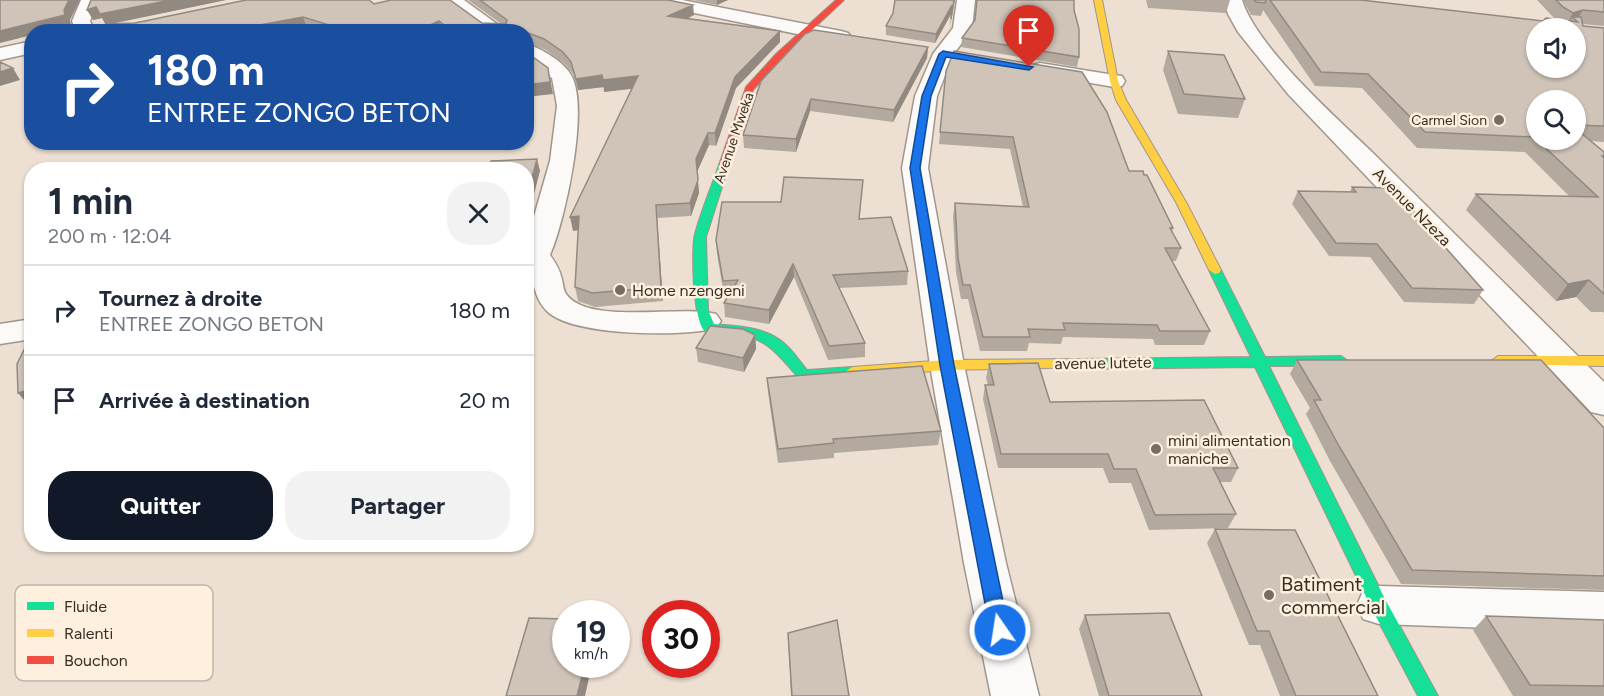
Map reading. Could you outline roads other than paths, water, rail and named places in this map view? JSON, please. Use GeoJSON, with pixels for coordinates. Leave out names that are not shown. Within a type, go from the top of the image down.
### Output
{"type":"FeatureCollection","features":[{"type":"Feature","properties":{"kind":"main road","name":"Avenue Mweka"},"geometry":{"type":"LineString","coordinates":[[703,315],[700,237],[748,89],[779,56],[840,0]]}},
{"type":"Feature","properties":{"kind":"main road"},"geometry":{"type":"LineString","coordinates":[[1098,0],[1120,100],[1181,202],[1379,605],[1428,696]]}},
{"type":"Feature","properties":{"kind":"main road","name":"avenue lutete"},"geometry":{"type":"LineString","coordinates":[[703,315],[709,328],[735,329],[768,338],[779,346],[804,375],[947,365],[1351,361]]}},
{"type":"Feature","properties":{"kind":"main road"},"geometry":{"type":"LineString","coordinates":[[1489,361],[1604,362]]}},
{"type":"Feature","properties":{"kind":"street"},"geometry":{"type":"LineString","coordinates":[[82,24],[81,21],[90,0]]}},
{"type":"Feature","properties":{"kind":"street"},"geometry":{"type":"LineString","coordinates":[[452,0],[487,24]]}},
{"type":"Feature","properties":{"kind":"street"},"geometry":{"type":"LineString","coordinates":[[655,0],[729,7],[807,31],[864,41]]}},
{"type":"Feature","properties":{"kind":"street"},"geometry":{"type":"LineString","coordinates":[[966,0],[962,29],[943,54],[926,96],[915,168],[947,365],[985,563],[1015,696]]}},
{"type":"Feature","properties":{"kind":"street","name":"Avenue Nzeza"},"geometry":{"type":"LineString","coordinates":[[1233,0],[1237,14],[1248,32],[1296,89],[1604,403]]}},
{"type":"Feature","properties":{"kind":"street"},"geometry":{"type":"LineString","coordinates":[[0,54],[24,49]]}},
{"type":"Feature","properties":{"kind":"street"},"geometry":{"type":"LineString","coordinates":[[534,55],[555,69],[562,78],[568,106],[562,161],[545,235],[534,255]]}},
{"type":"Feature","properties":{"kind":"street"},"geometry":{"type":"LineString","coordinates":[[1023,66],[1114,81]]}},
{"type":"Feature","properties":{"kind":"street"},"geometry":{"type":"LineString","coordinates":[[534,263],[546,273],[551,295],[565,310],[588,318],[651,323],[703,315]]}},
{"type":"Feature","properties":{"kind":"street"},"geometry":{"type":"LineString","coordinates":[[0,334],[24,330]]}},
{"type":"Feature","properties":{"kind":"street"},"geometry":{"type":"LineString","coordinates":[[1379,605],[1604,612]]}},
{"type":"Feature","properties":{"kind":"place","name":"Carmel Sion"},"geometry":{"type":"Point","coordinates":[1499,120]}},
{"type":"Feature","properties":{"kind":"place","name":"Home nzengeni"},"geometry":{"type":"Point","coordinates":[620,290]}},
{"type":"Feature","properties":{"kind":"place","name":"mini alimentation maniche"},"geometry":{"type":"Point","coordinates":[1156,449]}},
{"type":"Feature","properties":{"kind":"place","name":"Batiment commercial"},"geometry":{"type":"Point","coordinates":[1269,595]}}]}
